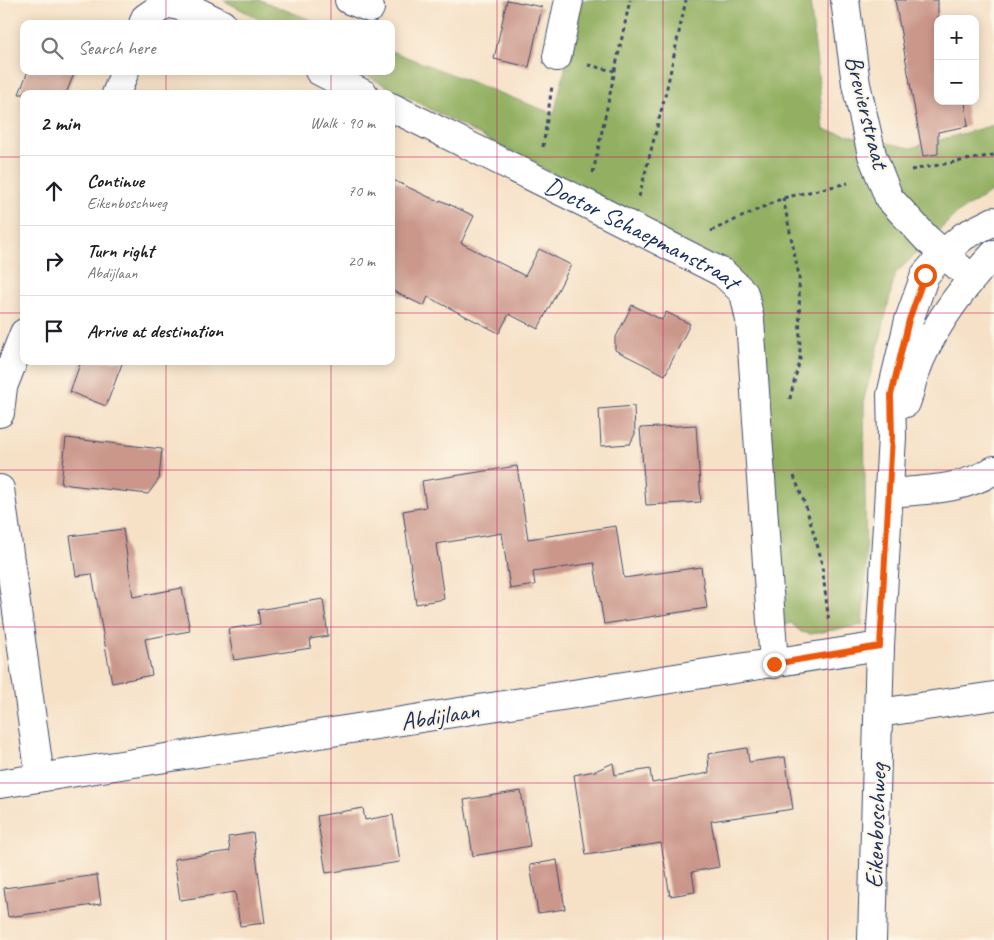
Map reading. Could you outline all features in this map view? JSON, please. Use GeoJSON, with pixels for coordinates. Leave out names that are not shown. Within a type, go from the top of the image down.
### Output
{"type":"FeatureCollection","features":[{"type":"Feature","properties":{"kind":"street"},"geometry":{"type":"LineString","coordinates":[[557,57],[569,0]]}},
{"type":"Feature","properties":{"kind":"street","name":"Brevierstraat"},"geometry":{"type":"LineString","coordinates":[[845,0],[856,84],[872,155],[890,198],[926,238],[972,278]]}},
{"type":"Feature","properties":{"kind":"street"},"geometry":{"type":"LineString","coordinates":[[144,20],[168,1],[194,10],[214,20]]}},
{"type":"Feature","properties":{"kind":"street"},"geometry":{"type":"LineString","coordinates":[[118,90],[123,75]]}},
{"type":"Feature","properties":{"kind":"street"},"geometry":{"type":"LineString","coordinates":[[327,75],[356,90]]}},
{"type":"Feature","properties":{"kind":"street","name":"Doctor Schaepmanstraat"},"geometry":{"type":"LineString","coordinates":[[395,109],[723,273],[744,293],[750,320],[774,664]]}},
{"type":"Feature","properties":{"kind":"street","name":"Eikenboschweg"},"geometry":{"type":"LineString","coordinates":[[872,940],[880,713],[880,646],[892,437],[891,395],[909,320],[925,275],[944,253],[964,236],[994,221]]}},
{"type":"Feature","properties":{"kind":"street","name":"Eikenboschweg"},"geometry":{"type":"LineString","coordinates":[[892,437],[907,401],[915,373],[935,331],[972,278],[994,254]]}},
{"type":"Feature","properties":{"kind":"street"},"geometry":{"type":"LineString","coordinates":[[0,413],[3,386],[20,343]]}},
{"type":"Feature","properties":{"kind":"street"},"geometry":{"type":"LineString","coordinates":[[889,493],[943,488],[982,478],[994,470]]}},
{"type":"Feature","properties":{"kind":"street"},"geometry":{"type":"LineString","coordinates":[[0,489],[40,778]]}},
{"type":"Feature","properties":{"kind":"street","name":"Abdijlaan"},"geometry":{"type":"LineString","coordinates":[[0,784],[880,646]]}},
{"type":"Feature","properties":{"kind":"street"},"geometry":{"type":"LineString","coordinates":[[880,713],[994,696]]}},
{"type":"Feature","properties":{"kind":"path"},"geometry":{"type":"LineString","coordinates":[[587,204],[630,0]]}},
{"type":"Feature","properties":{"kind":"path"},"geometry":{"type":"LineString","coordinates":[[630,226],[648,166],[686,0]]}},
{"type":"Feature","properties":{"kind":"path"},"geometry":{"type":"LineString","coordinates":[[538,180],[557,57]]}},
{"type":"Feature","properties":{"kind":"path"},"geometry":{"type":"LineString","coordinates":[[675,249],[783,198],[881,175],[994,155]]}},
{"type":"Feature","properties":{"kind":"path"},"geometry":{"type":"LineString","coordinates":[[783,198],[799,276],[800,359],[788,405]]}},
{"type":"Feature","properties":{"kind":"path"},"geometry":{"type":"LineString","coordinates":[[793,473],[806,507],[821,558],[829,620],[836,654]]}},
{"type":"Feature","properties":{"kind":"green space"},"geometry":{"type":"Polygon","coordinates":[[[223,0],[260,0],[311,20],[260,20],[223,0]]]}},
{"type":"Feature","properties":{"kind":"green space"},"geometry":{"type":"Polygon","coordinates":[[[582,0],[810,0],[824,130],[911,148],[994,125],[994,190],[956,214],[895,274],[864,399],[866,570],[862,625],[811,634],[801,632],[791,623],[781,627],[732,268],[366,75],[395,75],[395,53],[554,114],[582,0]]]}},
{"type":"Feature","properties":{"kind":"building"},"geometry":{"type":"Polygon","coordinates":[[[507,0],[542,7],[529,67],[494,59],[507,0]]]}},
{"type":"Feature","properties":{"kind":"building"},"geometry":{"type":"Polygon","coordinates":[[[895,0],[938,0],[938,15],[934,15],[934,105],[965,105],[968,126],[938,132],[938,154],[923,156],[895,0]]]}},
{"type":"Feature","properties":{"kind":"building"},"geometry":{"type":"Polygon","coordinates":[[[26,75],[73,75],[68,90],[21,90],[26,75]]]}},
{"type":"Feature","properties":{"kind":"building"},"geometry":{"type":"Polygon","coordinates":[[[395,181],[474,216],[461,243],[525,276],[539,249],[571,265],[538,329],[509,314],[499,333],[428,297],[424,306],[395,292],[395,181]]]}},
{"type":"Feature","properties":{"kind":"building"},"geometry":{"type":"Polygon","coordinates":[[[632,305],[662,320],[666,312],[690,324],[665,375],[615,350],[615,339],[632,305]]]}},
{"type":"Feature","properties":{"kind":"building"},"geometry":{"type":"Polygon","coordinates":[[[80,365],[121,365],[106,406],[70,392],[80,365]]]}},
{"type":"Feature","properties":{"kind":"building"},"geometry":{"type":"Polygon","coordinates":[[[634,406],[635,434],[630,444],[601,446],[599,409],[634,406]]]}},
{"type":"Feature","properties":{"kind":"building"},"geometry":{"type":"Polygon","coordinates":[[[696,425],[701,502],[646,505],[640,428],[696,425]]]}},
{"type":"Feature","properties":{"kind":"building"},"geometry":{"type":"Polygon","coordinates":[[[66,438],[162,449],[159,479],[148,494],[61,484],[66,438]]]}},
{"type":"Feature","properties":{"kind":"building"},"geometry":{"type":"Polygon","coordinates":[[[517,466],[528,539],[616,526],[624,578],[701,567],[707,608],[604,624],[594,563],[533,572],[535,585],[510,589],[502,533],[436,544],[444,599],[416,604],[403,511],[426,507],[422,481],[517,466]]]}},
{"type":"Feature","properties":{"kind":"building"},"geometry":{"type":"Polygon","coordinates":[[[123,529],[133,597],[182,588],[190,631],[145,639],[152,675],[112,683],[92,574],[76,576],[70,536],[123,529]]]}},
{"type":"Feature","properties":{"kind":"building"},"geometry":{"type":"Polygon","coordinates":[[[323,599],[328,636],[310,639],[311,648],[234,660],[228,629],[260,624],[258,610],[323,599]]]}},
{"type":"Feature","properties":{"kind":"building"},"geometry":{"type":"Polygon","coordinates":[[[747,748],[749,762],[785,757],[793,809],[711,821],[719,867],[692,872],[695,892],[670,896],[661,843],[586,855],[574,775],[595,771],[613,763],[615,775],[650,769],[652,783],[709,773],[708,754],[747,748]]]}},
{"type":"Feature","properties":{"kind":"building"},"geometry":{"type":"Polygon","coordinates":[[[521,791],[530,846],[473,856],[464,800],[521,791]]]}},
{"type":"Feature","properties":{"kind":"building"},"geometry":{"type":"Polygon","coordinates":[[[363,808],[365,820],[393,815],[400,862],[326,873],[317,816],[363,808]]]}},
{"type":"Feature","properties":{"kind":"building"},"geometry":{"type":"Polygon","coordinates":[[[253,833],[265,923],[240,926],[235,892],[180,900],[174,859],[230,851],[228,837],[253,833]]]}},
{"type":"Feature","properties":{"kind":"building"},"geometry":{"type":"Polygon","coordinates":[[[557,860],[565,909],[538,913],[530,865],[557,860]]]}},
{"type":"Feature","properties":{"kind":"building"},"geometry":{"type":"Polygon","coordinates":[[[97,875],[101,904],[8,917],[4,888],[97,875]]]}},
{"type":"Feature","properties":{"kind":"route"},"geometry":{"type":"LineString","coordinates":[[774,664],[880,646],[892,437],[891,395],[909,320],[925,275]]}}]}
